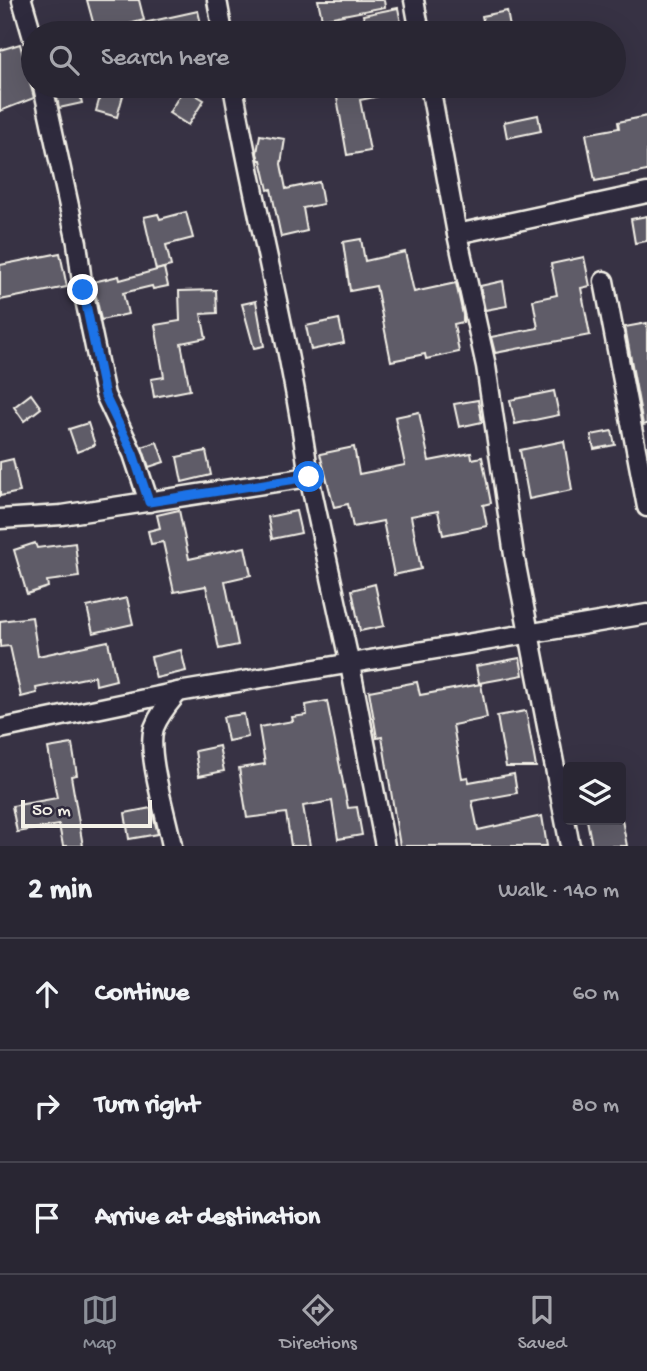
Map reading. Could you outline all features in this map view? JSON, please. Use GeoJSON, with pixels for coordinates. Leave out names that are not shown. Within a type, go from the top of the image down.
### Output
{"type":"FeatureCollection","features":[{"type":"Feature","properties":{"kind":"street"},"geometry":{"type":"LineString","coordinates":[[217,0],[221,21]]}},
{"type":"Feature","properties":{"kind":"street"},"geometry":{"type":"LineString","coordinates":[[414,0],[418,21]]}},
{"type":"Feature","properties":{"kind":"street"},"geometry":{"type":"LineString","coordinates":[[20,1],[27,21]]}},
{"type":"Feature","properties":{"kind":"street"},"geometry":{"type":"LineString","coordinates":[[46,98],[77,243],[83,290],[105,396],[133,454],[149,502]]}},
{"type":"Feature","properties":{"kind":"street"},"geometry":{"type":"LineString","coordinates":[[235,98],[249,177],[300,411],[309,477],[350,665],[384,846]]}},
{"type":"Feature","properties":{"kind":"street"},"geometry":{"type":"LineString","coordinates":[[432,98],[457,234],[486,366],[514,555],[570,846]]}},
{"type":"Feature","properties":{"kind":"street"},"geometry":{"type":"LineString","coordinates":[[457,234],[647,193]]}},
{"type":"Feature","properties":{"kind":"street"},"geometry":{"type":"LineString","coordinates":[[604,281],[647,507]]}},
{"type":"Feature","properties":{"kind":"street"},"geometry":{"type":"LineString","coordinates":[[0,519],[62,515],[309,477]]}},
{"type":"Feature","properties":{"kind":"street"},"geometry":{"type":"LineString","coordinates":[[0,729],[178,692],[647,614]]}},
{"type":"Feature","properties":{"kind":"street"},"geometry":{"type":"LineString","coordinates":[[172,846],[153,754],[153,730],[162,711],[178,692]]}},
{"type":"Feature","properties":{"kind":"building"},"geometry":{"type":"Polygon","coordinates":[[[87,0],[139,0],[144,20],[140,21],[93,21],[87,0]]]}},
{"type":"Feature","properties":{"kind":"building"},"geometry":{"type":"Polygon","coordinates":[[[318,0],[384,0],[385,7],[322,19],[318,0]]]}},
{"type":"Feature","properties":{"kind":"building"},"geometry":{"type":"Polygon","coordinates":[[[398,8],[401,21],[364,21],[363,15],[398,8]]]}},
{"type":"Feature","properties":{"kind":"building"},"geometry":{"type":"Polygon","coordinates":[[[198,11],[200,21],[152,21],[198,11]]]}},
{"type":"Feature","properties":{"kind":"building"},"geometry":{"type":"Polygon","coordinates":[[[507,11],[509,21],[483,21],[482,16],[507,11]]]}},
{"type":"Feature","properties":{"kind":"building"},"geometry":{"type":"Polygon","coordinates":[[[20,44],[21,98],[34,98],[0,111],[0,50],[20,44]]]}},
{"type":"Feature","properties":{"kind":"building"},"geometry":{"type":"Polygon","coordinates":[[[57,98],[81,98],[82,103],[59,108],[57,98]]]}},
{"type":"Feature","properties":{"kind":"building"},"geometry":{"type":"Polygon","coordinates":[[[100,98],[122,98],[117,117],[96,111],[100,98]]]}},
{"type":"Feature","properties":{"kind":"building"},"geometry":{"type":"Polygon","coordinates":[[[178,98],[204,100],[188,125],[169,113],[178,98]]]}},
{"type":"Feature","properties":{"kind":"building"},"geometry":{"type":"Polygon","coordinates":[[[337,98],[370,98],[360,100],[370,151],[347,155],[337,98]]]}},
{"type":"Feature","properties":{"kind":"building"},"geometry":{"type":"Polygon","coordinates":[[[538,115],[541,131],[507,138],[504,122],[538,115]]]}},
{"type":"Feature","properties":{"kind":"building"},"geometry":{"type":"Polygon","coordinates":[[[647,116],[647,171],[595,181],[586,134],[619,128],[618,122],[647,116]]]}},
{"type":"Feature","properties":{"kind":"building"},"geometry":{"type":"Polygon","coordinates":[[[260,135],[285,139],[281,164],[286,189],[319,182],[323,204],[303,208],[307,231],[281,237],[271,189],[268,190],[257,153],[260,135]]]}},
{"type":"Feature","properties":{"kind":"building"},"geometry":{"type":"Polygon","coordinates":[[[186,212],[193,238],[166,245],[171,266],[156,270],[144,217],[158,214],[160,219],[186,212]]]}},
{"type":"Feature","properties":{"kind":"building"},"geometry":{"type":"Polygon","coordinates":[[[647,216],[647,241],[635,243],[631,219],[647,216]]]}},
{"type":"Feature","properties":{"kind":"building"},"geometry":{"type":"Polygon","coordinates":[[[361,239],[365,261],[405,252],[414,292],[456,283],[463,315],[463,322],[454,324],[459,352],[426,359],[425,354],[391,361],[376,286],[350,291],[343,242],[361,239]]]}},
{"type":"Feature","properties":{"kind":"building"},"geometry":{"type":"Polygon","coordinates":[[[60,253],[67,287],[0,300],[0,265],[60,253]]]}},
{"type":"Feature","properties":{"kind":"building"},"geometry":{"type":"Polygon","coordinates":[[[584,257],[590,286],[581,288],[590,335],[495,353],[491,337],[538,328],[533,300],[557,295],[551,264],[584,257]]]}},
{"type":"Feature","properties":{"kind":"building"},"geometry":{"type":"Polygon","coordinates":[[[164,268],[168,286],[153,289],[152,286],[123,293],[128,314],[101,320],[93,282],[119,276],[120,280],[164,268]]]}},
{"type":"Feature","properties":{"kind":"building"},"geometry":{"type":"Polygon","coordinates":[[[503,281],[507,306],[485,310],[480,286],[503,281]]]}},
{"type":"Feature","properties":{"kind":"building"},"geometry":{"type":"Polygon","coordinates":[[[216,290],[217,313],[201,314],[206,338],[181,343],[190,390],[154,397],[151,379],[164,377],[155,325],[180,321],[179,291],[216,290]]]}},
{"type":"Feature","properties":{"kind":"building"},"geometry":{"type":"Polygon","coordinates":[[[256,301],[264,346],[254,348],[242,304],[256,301]]]}},
{"type":"Feature","properties":{"kind":"building"},"geometry":{"type":"Polygon","coordinates":[[[339,319],[344,343],[311,350],[306,326],[339,319]]]}},
{"type":"Feature","properties":{"kind":"building"},"geometry":{"type":"Polygon","coordinates":[[[647,323],[647,424],[643,425],[625,327],[647,323]]]}},
{"type":"Feature","properties":{"kind":"building"},"geometry":{"type":"Polygon","coordinates":[[[554,391],[559,415],[515,424],[510,400],[554,391]]]}},
{"type":"Feature","properties":{"kind":"building"},"geometry":{"type":"Polygon","coordinates":[[[31,394],[41,408],[24,421],[14,407],[31,394]]]}},
{"type":"Feature","properties":{"kind":"building"},"geometry":{"type":"Polygon","coordinates":[[[478,400],[482,422],[459,427],[454,404],[478,400]]]}},
{"type":"Feature","properties":{"kind":"building"},"geometry":{"type":"Polygon","coordinates":[[[419,412],[429,461],[471,453],[472,459],[482,457],[491,503],[483,505],[487,526],[443,535],[438,511],[411,516],[421,569],[394,575],[383,521],[353,527],[348,504],[334,507],[320,454],[354,447],[359,474],[405,465],[395,417],[419,412]]]}},
{"type":"Feature","properties":{"kind":"building"},"geometry":{"type":"Polygon","coordinates":[[[88,423],[95,445],[77,452],[69,429],[88,423]]]}},
{"type":"Feature","properties":{"kind":"building"},"geometry":{"type":"Polygon","coordinates":[[[612,431],[615,445],[594,449],[591,435],[612,431]]]}},
{"type":"Feature","properties":{"kind":"building"},"geometry":{"type":"Polygon","coordinates":[[[564,441],[572,490],[529,499],[520,450],[564,441]]]}},
{"type":"Feature","properties":{"kind":"building"},"geometry":{"type":"Polygon","coordinates":[[[157,442],[164,462],[149,467],[142,447],[157,442]]]}},
{"type":"Feature","properties":{"kind":"building"},"geometry":{"type":"Polygon","coordinates":[[[206,451],[211,475],[182,482],[177,457],[206,451]]]}},
{"type":"Feature","properties":{"kind":"building"},"geometry":{"type":"Polygon","coordinates":[[[13,459],[20,492],[0,496],[0,462],[13,459]]]}},
{"type":"Feature","properties":{"kind":"building"},"geometry":{"type":"Polygon","coordinates":[[[179,510],[189,559],[245,547],[251,575],[225,581],[238,645],[219,649],[206,586],[174,592],[163,542],[151,544],[148,531],[160,528],[157,515],[179,510]]]}},
{"type":"Feature","properties":{"kind":"building"},"geometry":{"type":"Polygon","coordinates":[[[296,511],[301,533],[272,539],[268,517],[296,511]]]}},
{"type":"Feature","properties":{"kind":"building"},"geometry":{"type":"Polygon","coordinates":[[[35,543],[37,548],[75,543],[79,577],[47,581],[48,587],[27,594],[14,550],[35,543]]]}},
{"type":"Feature","properties":{"kind":"building"},"geometry":{"type":"Polygon","coordinates":[[[375,584],[384,626],[360,631],[352,590],[375,584]]]}},
{"type":"Feature","properties":{"kind":"building"},"geometry":{"type":"Polygon","coordinates":[[[127,598],[133,624],[93,633],[87,607],[127,598]]]}},
{"type":"Feature","properties":{"kind":"building"},"geometry":{"type":"Polygon","coordinates":[[[32,617],[38,656],[108,641],[116,680],[96,685],[95,676],[36,688],[37,693],[21,697],[10,646],[0,647],[0,621],[32,617]]]}},
{"type":"Feature","properties":{"kind":"building"},"geometry":{"type":"Polygon","coordinates":[[[181,650],[186,671],[156,678],[151,657],[181,650]]]}},
{"type":"Feature","properties":{"kind":"building"},"geometry":{"type":"Polygon","coordinates":[[[520,658],[523,675],[479,683],[476,666],[520,658]]]}},
{"type":"Feature","properties":{"kind":"building"},"geometry":{"type":"Polygon","coordinates":[[[417,682],[420,695],[481,684],[487,718],[453,725],[462,778],[468,777],[469,782],[514,774],[517,793],[472,801],[478,830],[542,816],[547,846],[400,846],[382,737],[377,738],[369,691],[417,682]]]}},
{"type":"Feature","properties":{"kind":"building"},"geometry":{"type":"Polygon","coordinates":[[[327,701],[348,808],[357,807],[362,835],[338,839],[332,801],[303,806],[310,846],[291,846],[286,813],[247,818],[239,768],[265,764],[259,727],[293,721],[292,717],[307,715],[306,705],[327,701]]]}},
{"type":"Feature","properties":{"kind":"building"},"geometry":{"type":"Polygon","coordinates":[[[526,711],[536,767],[506,767],[497,716],[526,711]]]}},
{"type":"Feature","properties":{"kind":"building"},"geometry":{"type":"Polygon","coordinates":[[[244,714],[248,737],[228,741],[223,717],[244,714]]]}},
{"type":"Feature","properties":{"kind":"building"},"geometry":{"type":"Polygon","coordinates":[[[72,744],[77,775],[71,776],[83,846],[63,846],[59,825],[17,832],[12,806],[57,798],[48,748],[72,744]]]}},
{"type":"Feature","properties":{"kind":"building"},"geometry":{"type":"Polygon","coordinates":[[[219,746],[224,771],[199,776],[195,751],[219,746]]]}},
{"type":"Feature","properties":{"kind":"building"},"geometry":{"type":"Polygon","coordinates":[[[151,808],[158,834],[129,839],[125,813],[151,808]]]}},
{"type":"Feature","properties":{"kind":"building"},"geometry":{"type":"Polygon","coordinates":[[[588,825],[623,825],[627,846],[592,846],[588,825]]]}},
{"type":"Feature","properties":{"kind":"route"},"geometry":{"type":"LineString","coordinates":[[83,290],[105,396],[133,454],[149,502],[309,477]]}}]}
